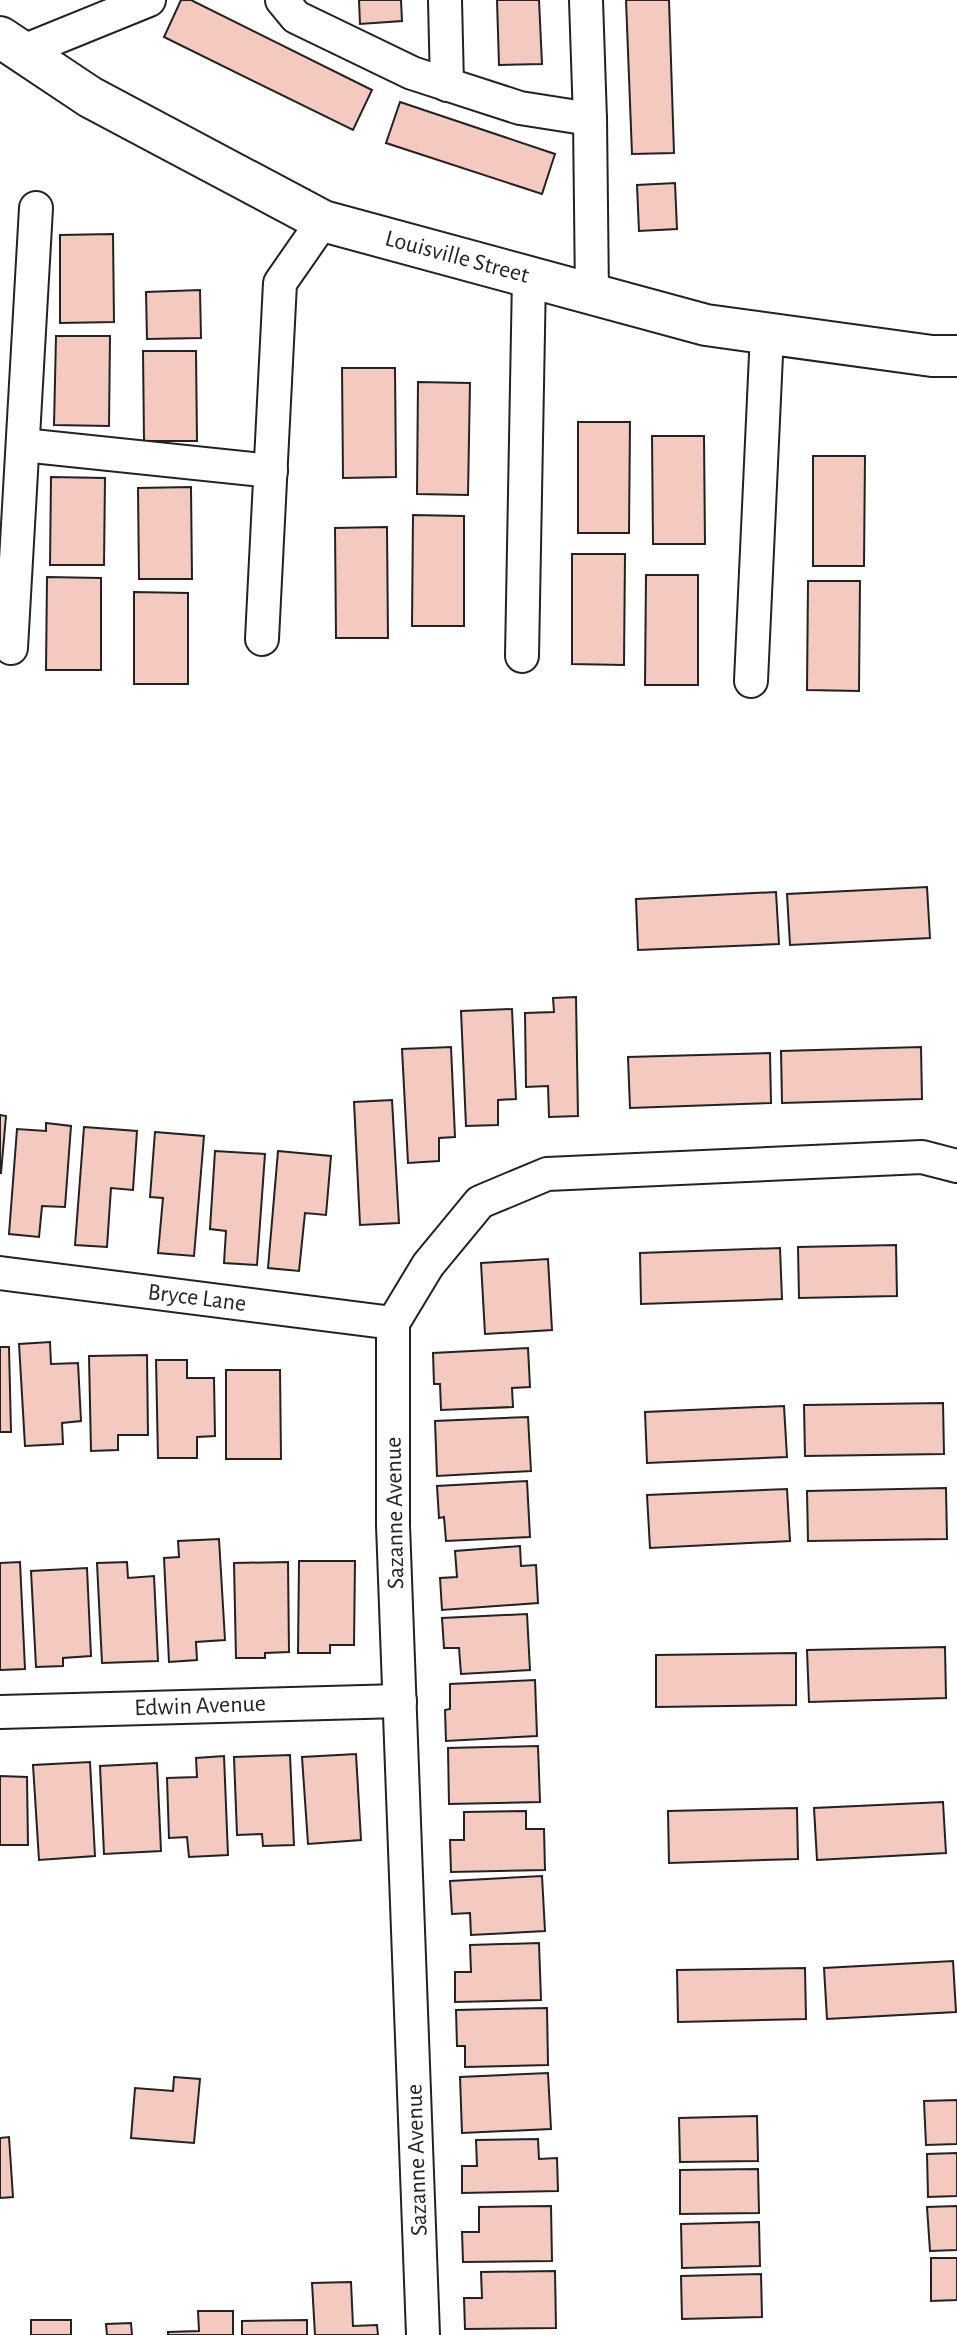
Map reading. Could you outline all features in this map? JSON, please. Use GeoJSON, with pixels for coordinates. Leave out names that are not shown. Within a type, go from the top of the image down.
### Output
{"type":"FeatureCollection","features":[{"type":"Feature","properties":{"kind":"main road","name":"Louisville Street"},"geometry":{"type":"LineString","coordinates":[[11,44],[90,97],[323,221],[706,325],[932,356],[957,356]]}},
{"type":"Feature","properties":{"kind":"street"},"geometry":{"type":"LineString","coordinates":[[11,44],[149,0]]}},
{"type":"Feature","properties":{"kind":"street"},"geometry":{"type":"LineString","coordinates":[[282,0],[296,17],[412,73],[520,108],[590,119]]}},
{"type":"Feature","properties":{"kind":"street"},"geometry":{"type":"LineString","coordinates":[[445,0],[447,85]]}},
{"type":"Feature","properties":{"kind":"street"},"geometry":{"type":"LineString","coordinates":[[586,0],[592,294]]}},
{"type":"Feature","properties":{"kind":"street"},"geometry":{"type":"LineString","coordinates":[[11,648],[36,208]]}},
{"type":"Feature","properties":{"kind":"street"},"geometry":{"type":"LineString","coordinates":[[262,639],[280,283],[323,221]]}},
{"type":"Feature","properties":{"kind":"street"},"geometry":{"type":"LineString","coordinates":[[522,656],[529,277]]}},
{"type":"Feature","properties":{"kind":"street"},"geometry":{"type":"LineString","coordinates":[[751,681],[767,333]]}},
{"type":"Feature","properties":{"kind":"street"},"geometry":{"type":"LineString","coordinates":[[23,445],[271,471]]}},
{"type":"Feature","properties":{"kind":"street"},"geometry":{"type":"LineString","coordinates":[[393,1323],[428,1265],[480,1202],[547,1174],[922,1157],[957,1166]]}},
{"type":"Feature","properties":{"kind":"street","name":"Bryce Lane"},"geometry":{"type":"LineString","coordinates":[[0,1273],[393,1323]]}},
{"type":"Feature","properties":{"kind":"street","name":"Sazanne Avenue"},"geometry":{"type":"LineString","coordinates":[[393,1323],[393,1525],[423,2335]]}},
{"type":"Feature","properties":{"kind":"street","name":"Edwin Avenue"},"geometry":{"type":"LineString","coordinates":[[0,1712],[400,1701]]}},
{"type":"Feature","properties":{"kind":"building"},"geometry":{"type":"Polygon","coordinates":[[[181,0],[191,0],[372,90],[353,130],[164,37],[181,0]]]}},
{"type":"Feature","properties":{"kind":"building"},"geometry":{"type":"Polygon","coordinates":[[[359,0],[401,0],[402,21],[360,24],[359,0]]]}},
{"type":"Feature","properties":{"kind":"building"},"geometry":{"type":"Polygon","coordinates":[[[497,0],[539,0],[542,64],[499,65],[497,0]]]}},
{"type":"Feature","properties":{"kind":"building"},"geometry":{"type":"Polygon","coordinates":[[[626,0],[669,0],[674,153],[632,154],[626,0]]]}},
{"type":"Feature","properties":{"kind":"building"},"geometry":{"type":"Polygon","coordinates":[[[400,102],[555,154],[542,194],[386,143],[400,102]]]}},
{"type":"Feature","properties":{"kind":"building"},"geometry":{"type":"Polygon","coordinates":[[[675,183],[677,229],[639,231],[637,185],[675,183]]]}},
{"type":"Feature","properties":{"kind":"building"},"geometry":{"type":"Polygon","coordinates":[[[113,234],[114,322],[60,323],[60,235],[113,234]]]}},
{"type":"Feature","properties":{"kind":"building"},"geometry":{"type":"Polygon","coordinates":[[[200,290],[201,338],[147,339],[146,292],[200,290]]]}},
{"type":"Feature","properties":{"kind":"building"},"geometry":{"type":"Polygon","coordinates":[[[56,336],[110,336],[109,426],[54,425],[56,336]]]}},
{"type":"Feature","properties":{"kind":"building"},"geometry":{"type":"Polygon","coordinates":[[[143,351],[196,351],[197,441],[144,441],[143,351]]]}},
{"type":"Feature","properties":{"kind":"building"},"geometry":{"type":"Polygon","coordinates":[[[342,368],[395,368],[396,477],[343,478],[342,368]]]}},
{"type":"Feature","properties":{"kind":"building"},"geometry":{"type":"Polygon","coordinates":[[[418,382],[470,383],[468,495],[417,494],[418,382]]]}},
{"type":"Feature","properties":{"kind":"building"},"geometry":{"type":"Polygon","coordinates":[[[578,422],[630,422],[629,533],[578,533],[578,422]]]}},
{"type":"Feature","properties":{"kind":"building"},"geometry":{"type":"Polygon","coordinates":[[[652,436],[704,436],[705,544],[653,544],[652,436]]]}},
{"type":"Feature","properties":{"kind":"building"},"geometry":{"type":"Polygon","coordinates":[[[813,456],[865,456],[864,566],[813,566],[813,456]]]}},
{"type":"Feature","properties":{"kind":"building"},"geometry":{"type":"Polygon","coordinates":[[[51,477],[105,478],[104,565],[50,565],[51,477]]]}},
{"type":"Feature","properties":{"kind":"building"},"geometry":{"type":"Polygon","coordinates":[[[191,487],[192,579],[139,579],[138,488],[191,487]]]}},
{"type":"Feature","properties":{"kind":"building"},"geometry":{"type":"Polygon","coordinates":[[[413,515],[464,516],[464,626],[412,626],[413,515]]]}},
{"type":"Feature","properties":{"kind":"building"},"geometry":{"type":"Polygon","coordinates":[[[387,527],[388,638],[336,638],[335,528],[387,527]]]}},
{"type":"Feature","properties":{"kind":"building"},"geometry":{"type":"Polygon","coordinates":[[[572,554],[625,554],[624,665],[572,664],[572,554]]]}},
{"type":"Feature","properties":{"kind":"building"},"geometry":{"type":"Polygon","coordinates":[[[646,575],[698,575],[698,685],[645,685],[646,575]]]}},
{"type":"Feature","properties":{"kind":"building"},"geometry":{"type":"Polygon","coordinates":[[[47,577],[101,578],[101,670],[46,670],[47,577]]]}},
{"type":"Feature","properties":{"kind":"building"},"geometry":{"type":"Polygon","coordinates":[[[808,581],[860,581],[859,691],[807,690],[808,581]]]}},
{"type":"Feature","properties":{"kind":"building"},"geometry":{"type":"Polygon","coordinates":[[[134,592],[188,593],[188,684],[134,684],[134,592]]]}},
{"type":"Feature","properties":{"kind":"building"},"geometry":{"type":"Polygon","coordinates":[[[927,887],[930,938],[790,945],[787,894],[927,887]]]}},
{"type":"Feature","properties":{"kind":"building"},"geometry":{"type":"Polygon","coordinates":[[[776,892],[779,944],[638,950],[636,899],[776,892]]]}},
{"type":"Feature","properties":{"kind":"building"},"geometry":{"type":"Polygon","coordinates":[[[576,997],[578,1116],[549,1117],[548,1086],[526,1087],[525,1013],[554,1012],[553,998],[576,997]]]}},
{"type":"Feature","properties":{"kind":"building"},"geometry":{"type":"Polygon","coordinates":[[[512,1009],[516,1099],[498,1100],[498,1125],[466,1126],[461,1011],[512,1009]]]}},
{"type":"Feature","properties":{"kind":"building"},"geometry":{"type":"Polygon","coordinates":[[[451,1047],[455,1137],[439,1138],[439,1161],[408,1163],[402,1049],[451,1047]]]}},
{"type":"Feature","properties":{"kind":"building"},"geometry":{"type":"Polygon","coordinates":[[[921,1047],[922,1099],[782,1103],[781,1051],[921,1047]]]}},
{"type":"Feature","properties":{"kind":"building"},"geometry":{"type":"Polygon","coordinates":[[[770,1053],[771,1103],[630,1108],[628,1057],[770,1053]]]}},
{"type":"Feature","properties":{"kind":"building"},"geometry":{"type":"Polygon","coordinates":[[[392,1100],[399,1223],[360,1225],[354,1102],[392,1100]]]}},
{"type":"Feature","properties":{"kind":"building"},"geometry":{"type":"Polygon","coordinates":[[[0,1115],[6,1116],[1,1173],[0,1173],[0,1115]]]}},
{"type":"Feature","properties":{"kind":"building"},"geometry":{"type":"Polygon","coordinates":[[[46,1123],[71,1126],[65,1207],[42,1206],[39,1237],[9,1234],[17,1129],[46,1131],[46,1123]]]}},
{"type":"Feature","properties":{"kind":"building"},"geometry":{"type":"Polygon","coordinates":[[[84,1127],[137,1131],[133,1190],[111,1188],[107,1247],[75,1245],[84,1127]]]}},
{"type":"Feature","properties":{"kind":"building"},"geometry":{"type":"Polygon","coordinates":[[[155,1132],[204,1136],[194,1256],[158,1253],[163,1198],[150,1197],[155,1132]]]}},
{"type":"Feature","properties":{"kind":"building"},"geometry":{"type":"Polygon","coordinates":[[[215,1151],[265,1154],[257,1265],[224,1263],[226,1231],[210,1229],[215,1151]]]}},
{"type":"Feature","properties":{"kind":"building"},"geometry":{"type":"Polygon","coordinates":[[[278,1151],[331,1156],[326,1215],[305,1213],[299,1271],[268,1268],[278,1151]]]}},
{"type":"Feature","properties":{"kind":"building"},"geometry":{"type":"Polygon","coordinates":[[[896,1245],[897,1296],[799,1298],[798,1247],[896,1245]]]}},
{"type":"Feature","properties":{"kind":"building"},"geometry":{"type":"Polygon","coordinates":[[[780,1248],[782,1299],[641,1304],[640,1253],[780,1248]]]}},
{"type":"Feature","properties":{"kind":"building"},"geometry":{"type":"Polygon","coordinates":[[[548,1259],[552,1330],[485,1334],[481,1263],[548,1259]]]}},
{"type":"Feature","properties":{"kind":"building"},"geometry":{"type":"Polygon","coordinates":[[[50,1342],[51,1364],[78,1363],[81,1421],[62,1423],[63,1444],[25,1446],[19,1344],[50,1342]]]}},
{"type":"Feature","properties":{"kind":"building"},"geometry":{"type":"Polygon","coordinates":[[[0,1347],[9,1347],[11,1432],[0,1432],[0,1347]]]}},
{"type":"Feature","properties":{"kind":"building"},"geometry":{"type":"Polygon","coordinates":[[[528,1348],[530,1387],[512,1388],[513,1407],[441,1410],[440,1384],[434,1384],[433,1353],[528,1348]]]}},
{"type":"Feature","properties":{"kind":"building"},"geometry":{"type":"Polygon","coordinates":[[[147,1355],[148,1435],[118,1435],[118,1450],[91,1451],[89,1356],[147,1355]]]}},
{"type":"Feature","properties":{"kind":"building"},"geometry":{"type":"Polygon","coordinates":[[[156,1360],[187,1360],[187,1378],[214,1378],[215,1436],[197,1437],[197,1458],[158,1458],[156,1360]]]}},
{"type":"Feature","properties":{"kind":"building"},"geometry":{"type":"Polygon","coordinates":[[[226,1370],[280,1370],[281,1459],[226,1459],[226,1370]]]}},
{"type":"Feature","properties":{"kind":"building"},"geometry":{"type":"Polygon","coordinates":[[[943,1403],[944,1454],[805,1456],[804,1405],[943,1403]]]}},
{"type":"Feature","properties":{"kind":"building"},"geometry":{"type":"Polygon","coordinates":[[[784,1406],[787,1457],[647,1463],[645,1412],[784,1406]]]}},
{"type":"Feature","properties":{"kind":"building"},"geometry":{"type":"Polygon","coordinates":[[[528,1417],[531,1471],[437,1476],[435,1421],[528,1417]]]}},
{"type":"Feature","properties":{"kind":"building"},"geometry":{"type":"Polygon","coordinates":[[[527,1481],[530,1537],[446,1541],[444,1517],[439,1518],[437,1486],[527,1481]]]}},
{"type":"Feature","properties":{"kind":"building"},"geometry":{"type":"Polygon","coordinates":[[[946,1488],[947,1539],[808,1541],[807,1491],[946,1488]]]}},
{"type":"Feature","properties":{"kind":"building"},"geometry":{"type":"Polygon","coordinates":[[[787,1489],[790,1541],[650,1548],[647,1495],[787,1489]]]}},
{"type":"Feature","properties":{"kind":"building"},"geometry":{"type":"Polygon","coordinates":[[[219,1539],[225,1640],[196,1642],[197,1660],[169,1662],[164,1558],[179,1557],[178,1541],[219,1539]]]}},
{"type":"Feature","properties":{"kind":"building"},"geometry":{"type":"Polygon","coordinates":[[[520,1546],[521,1566],[536,1565],[538,1603],[442,1610],[440,1578],[457,1577],[455,1551],[520,1546]]]}},
{"type":"Feature","properties":{"kind":"building"},"geometry":{"type":"Polygon","coordinates":[[[299,1561],[355,1561],[354,1645],[330,1645],[330,1653],[298,1653],[299,1561]]]}},
{"type":"Feature","properties":{"kind":"building"},"geometry":{"type":"Polygon","coordinates":[[[20,1562],[25,1669],[0,1670],[0,1563],[20,1562]]]}},
{"type":"Feature","properties":{"kind":"building"},"geometry":{"type":"Polygon","coordinates":[[[127,1562],[128,1578],[154,1576],[158,1661],[102,1663],[97,1563],[127,1562]]]}},
{"type":"Feature","properties":{"kind":"building"},"geometry":{"type":"Polygon","coordinates":[[[288,1562],[289,1652],[265,1653],[265,1658],[236,1658],[234,1563],[288,1562]]]}},
{"type":"Feature","properties":{"kind":"building"},"geometry":{"type":"Polygon","coordinates":[[[87,1568],[91,1656],[63,1658],[63,1666],[36,1667],[31,1571],[87,1568]]]}},
{"type":"Feature","properties":{"kind":"building"},"geometry":{"type":"Polygon","coordinates":[[[527,1614],[530,1670],[461,1674],[459,1648],[444,1648],[442,1618],[527,1614]]]}},
{"type":"Feature","properties":{"kind":"building"},"geometry":{"type":"Polygon","coordinates":[[[945,1647],[946,1698],[809,1702],[807,1650],[945,1647]]]}},
{"type":"Feature","properties":{"kind":"building"},"geometry":{"type":"Polygon","coordinates":[[[796,1653],[796,1705],[656,1707],[656,1655],[796,1653]]]}},
{"type":"Feature","properties":{"kind":"building"},"geometry":{"type":"Polygon","coordinates":[[[535,1680],[537,1736],[446,1741],[445,1710],[450,1709],[450,1684],[535,1680]]]}},
{"type":"Feature","properties":{"kind":"building"},"geometry":{"type":"Polygon","coordinates":[[[538,1746],[540,1802],[449,1804],[448,1748],[538,1746]]]}},
{"type":"Feature","properties":{"kind":"building"},"geometry":{"type":"Polygon","coordinates":[[[356,1754],[361,1840],[308,1844],[302,1757],[356,1754]]]}},
{"type":"Feature","properties":{"kind":"building"},"geometry":{"type":"Polygon","coordinates":[[[290,1755],[294,1845],[263,1846],[262,1834],[237,1835],[234,1757],[290,1755]]]}},
{"type":"Feature","properties":{"kind":"building"},"geometry":{"type":"Polygon","coordinates":[[[224,1756],[228,1855],[189,1857],[187,1837],[169,1838],[167,1778],[197,1777],[196,1758],[224,1756]]]}},
{"type":"Feature","properties":{"kind":"building"},"geometry":{"type":"Polygon","coordinates":[[[90,1762],[95,1856],[39,1860],[33,1765],[90,1762]]]}},
{"type":"Feature","properties":{"kind":"building"},"geometry":{"type":"Polygon","coordinates":[[[157,1763],[161,1851],[104,1854],[100,1766],[157,1763]]]}},
{"type":"Feature","properties":{"kind":"building"},"geometry":{"type":"Polygon","coordinates":[[[0,1776],[27,1777],[28,1845],[0,1845],[0,1776]]]}},
{"type":"Feature","properties":{"kind":"building"},"geometry":{"type":"Polygon","coordinates":[[[943,1802],[946,1853],[817,1860],[814,1808],[943,1802]]]}},
{"type":"Feature","properties":{"kind":"building"},"geometry":{"type":"Polygon","coordinates":[[[797,1808],[798,1859],[669,1863],[668,1811],[797,1808]]]}},
{"type":"Feature","properties":{"kind":"building"},"geometry":{"type":"Polygon","coordinates":[[[526,1811],[526,1829],[544,1829],[545,1870],[451,1872],[450,1840],[464,1840],[464,1812],[526,1811]]]}},
{"type":"Feature","properties":{"kind":"building"},"geometry":{"type":"Polygon","coordinates":[[[542,1876],[545,1931],[471,1935],[470,1913],[452,1914],[450,1881],[542,1876]]]}},
{"type":"Feature","properties":{"kind":"building"},"geometry":{"type":"Polygon","coordinates":[[[539,1943],[541,2000],[455,2002],[455,1972],[471,1972],[470,1945],[539,1943]]]}},
{"type":"Feature","properties":{"kind":"building"},"geometry":{"type":"Polygon","coordinates":[[[953,1961],[956,2012],[827,2019],[824,1968],[953,1961]]]}},
{"type":"Feature","properties":{"kind":"building"},"geometry":{"type":"Polygon","coordinates":[[[805,1968],[806,2019],[678,2022],[677,1970],[805,1968]]]}},
{"type":"Feature","properties":{"kind":"building"},"geometry":{"type":"Polygon","coordinates":[[[547,2008],[548,2065],[465,2067],[465,2046],[457,2046],[456,2010],[547,2008]]]}},
{"type":"Feature","properties":{"kind":"building"},"geometry":{"type":"Polygon","coordinates":[[[548,2073],[551,2129],[462,2133],[460,2077],[548,2073]]]}},
{"type":"Feature","properties":{"kind":"building"},"geometry":{"type":"Polygon","coordinates":[[[174,2077],[200,2079],[194,2143],[131,2138],[135,2088],[173,2091],[174,2077]]]}},
{"type":"Feature","properties":{"kind":"building"},"geometry":{"type":"Polygon","coordinates":[[[957,2100],[957,2144],[926,2145],[924,2101],[957,2100]]]}},
{"type":"Feature","properties":{"kind":"building"},"geometry":{"type":"Polygon","coordinates":[[[757,2116],[758,2161],[680,2162],[679,2118],[757,2116]]]}},
{"type":"Feature","properties":{"kind":"building"},"geometry":{"type":"Polygon","coordinates":[[[9,2137],[13,2197],[0,2198],[0,2138],[9,2137]]]}},
{"type":"Feature","properties":{"kind":"building"},"geometry":{"type":"Polygon","coordinates":[[[538,2139],[539,2159],[557,2158],[558,2191],[462,2193],[462,2166],[477,2166],[476,2140],[538,2139]]]}},
{"type":"Feature","properties":{"kind":"building"},"geometry":{"type":"Polygon","coordinates":[[[957,2153],[957,2196],[928,2197],[927,2154],[957,2153]]]}},
{"type":"Feature","properties":{"kind":"building"},"geometry":{"type":"Polygon","coordinates":[[[758,2169],[759,2213],[680,2214],[680,2170],[758,2169]]]}},
{"type":"Feature","properties":{"kind":"building"},"geometry":{"type":"Polygon","coordinates":[[[551,2206],[552,2261],[463,2262],[462,2232],[479,2232],[479,2207],[551,2206]]]}},
{"type":"Feature","properties":{"kind":"building"},"geometry":{"type":"Polygon","coordinates":[[[957,2206],[957,2250],[930,2251],[927,2207],[957,2206]]]}},
{"type":"Feature","properties":{"kind":"building"},"geometry":{"type":"Polygon","coordinates":[[[759,2222],[760,2266],[682,2268],[681,2224],[759,2222]]]}},
{"type":"Feature","properties":{"kind":"building"},"geometry":{"type":"Polygon","coordinates":[[[931,2258],[957,2258],[957,2300],[931,2301],[931,2258]]]}},
{"type":"Feature","properties":{"kind":"building"},"geometry":{"type":"Polygon","coordinates":[[[555,2271],[556,2328],[465,2329],[464,2298],[482,2298],[481,2272],[555,2271]]]}},
{"type":"Feature","properties":{"kind":"building"},"geometry":{"type":"Polygon","coordinates":[[[761,2274],[762,2317],[682,2319],[681,2276],[761,2274]]]}},
{"type":"Feature","properties":{"kind":"building"},"geometry":{"type":"Polygon","coordinates":[[[351,2282],[353,2326],[377,2325],[378,2335],[315,2335],[312,2283],[351,2282]]]}},
{"type":"Feature","properties":{"kind":"building"},"geometry":{"type":"Polygon","coordinates":[[[198,2311],[233,2311],[233,2335],[168,2335],[168,2332],[199,2331],[198,2311]]]}},
{"type":"Feature","properties":{"kind":"building"},"geometry":{"type":"Polygon","coordinates":[[[31,2320],[71,2320],[71,2335],[31,2335],[31,2320]]]}},
{"type":"Feature","properties":{"kind":"building"},"geometry":{"type":"Polygon","coordinates":[[[307,2320],[307,2335],[242,2335],[242,2321],[307,2320]]]}},
{"type":"Feature","properties":{"kind":"building"},"geometry":{"type":"Polygon","coordinates":[[[131,2323],[132,2335],[107,2335],[106,2324],[131,2323]]]}}]}
